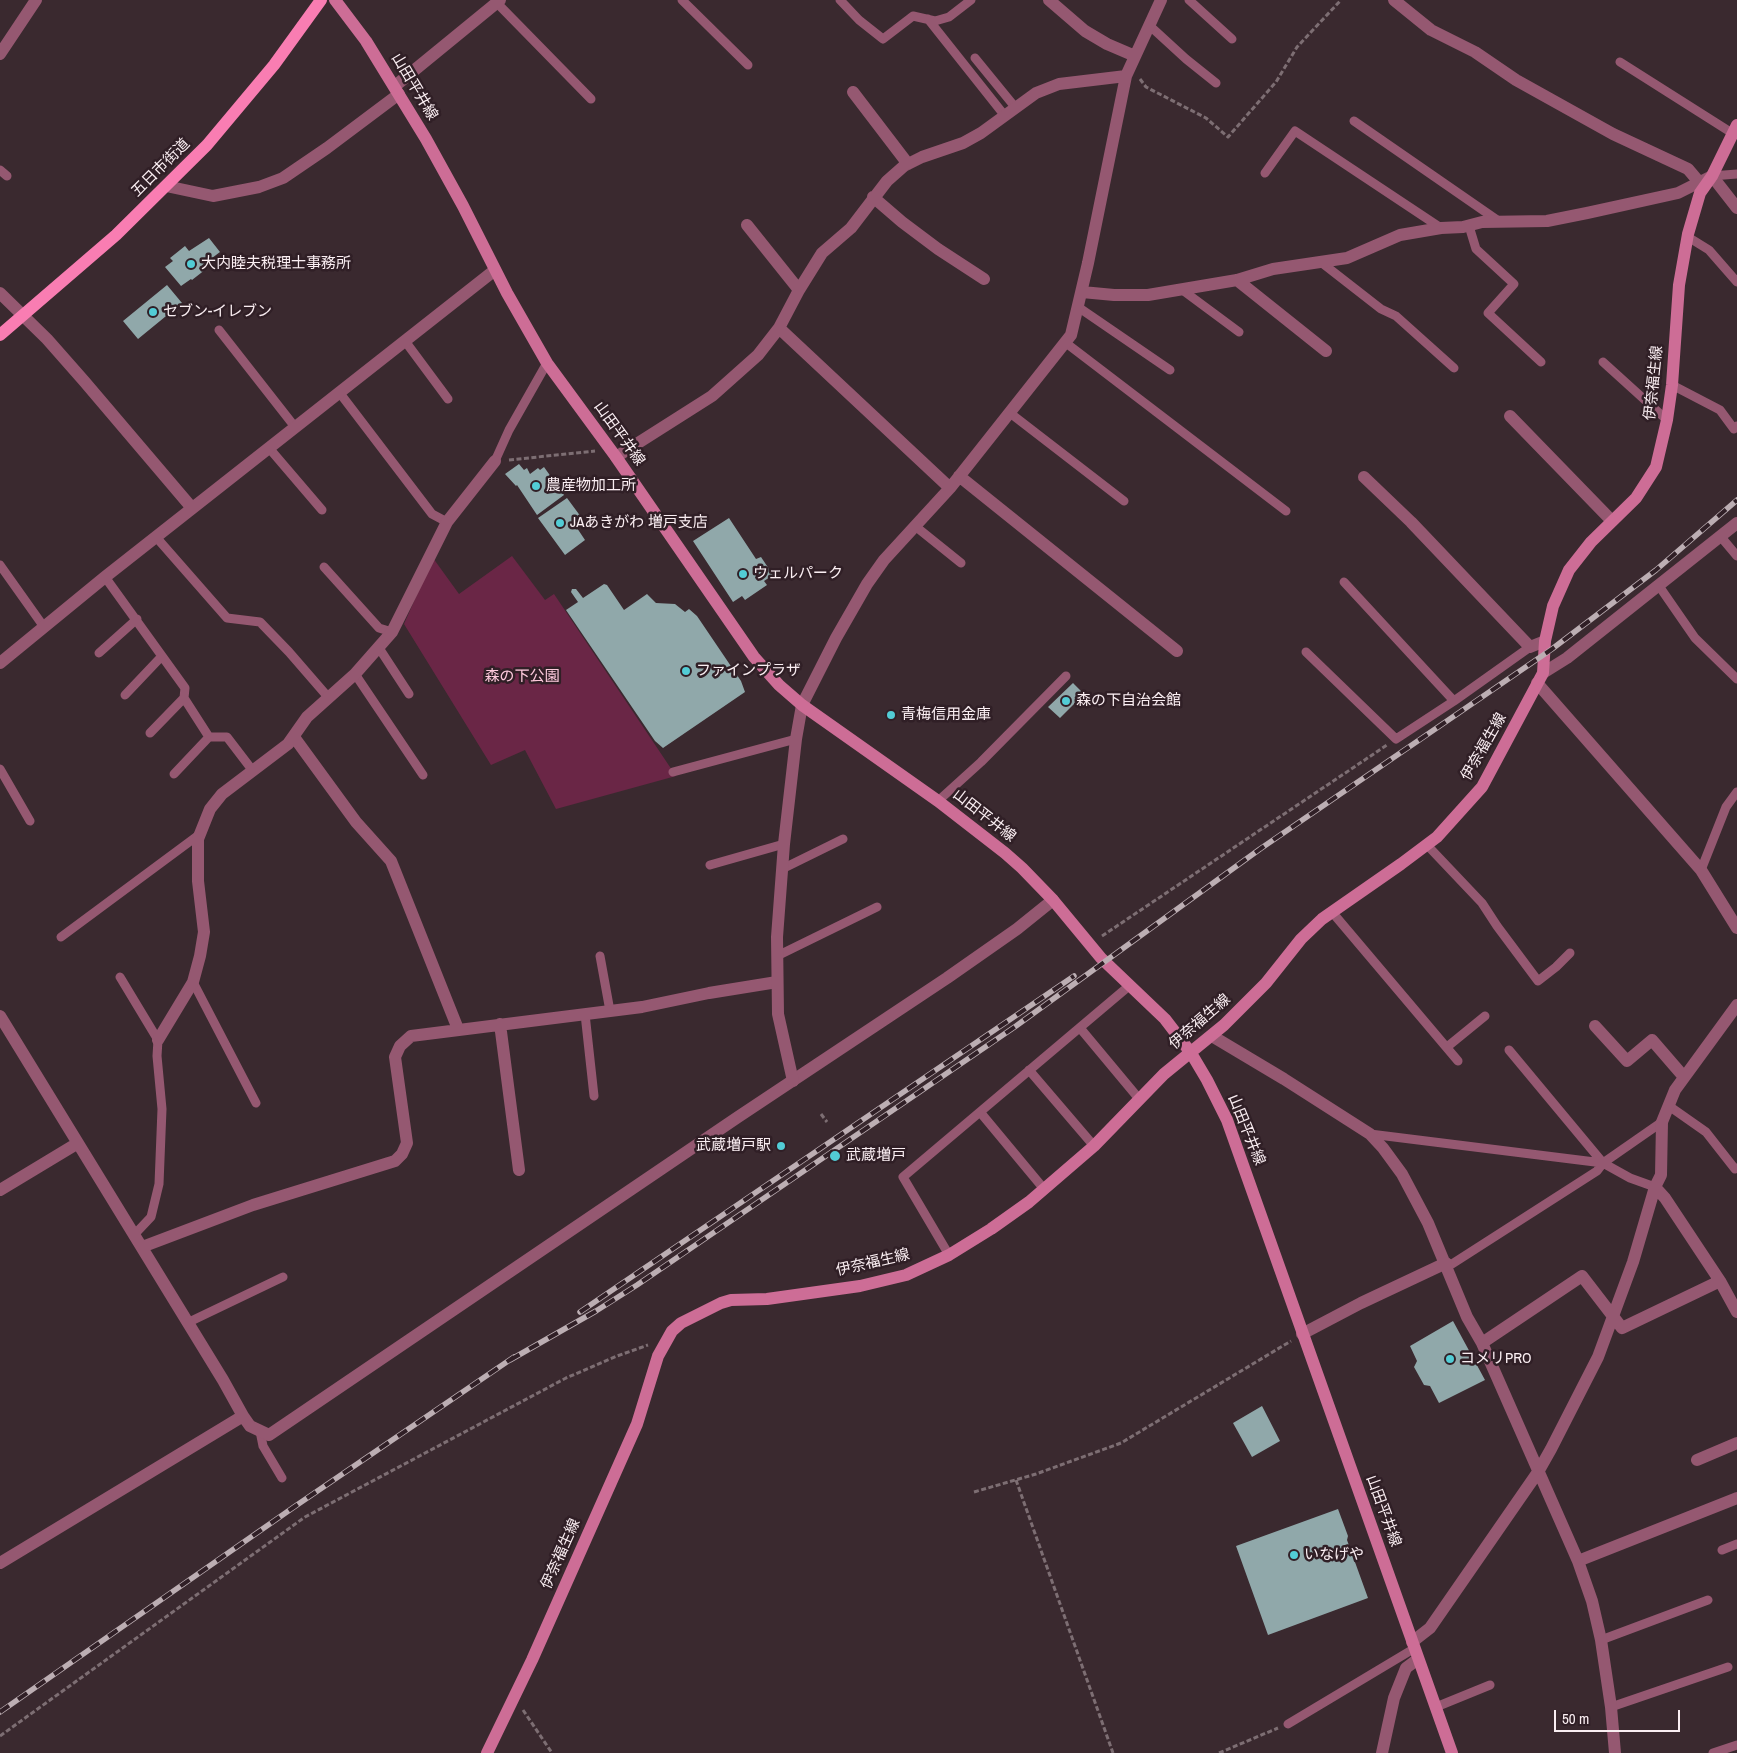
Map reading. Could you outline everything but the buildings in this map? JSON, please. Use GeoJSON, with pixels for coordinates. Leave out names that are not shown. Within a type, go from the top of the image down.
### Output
{"type":"FeatureCollection","features":[{"type":"Feature","properties":{"kind":"main road","name":"五日市街道"},"geometry":{"type":"LineString","coordinates":[[0,335],[116,235],[207,145],[274,65],[321,0]]}},
{"type":"Feature","properties":{"kind":"main road","name":"山田平井線"},"geometry":{"type":"LineString","coordinates":[[335,0],[366,41],[397,90],[463,206],[495,270],[547,363],[613,453],[754,657],[779,685],[802,705],[938,801],[1005,853],[1053,900],[1102,958],[1165,1019],[1191,1053],[1207,1080],[1226,1120],[1452,1753]]}},
{"type":"Feature","properties":{"kind":"main road","name":"伊奈福生線"},"geometry":{"type":"LineString","coordinates":[[487,1753],[637,1424],[658,1356],[672,1331],[681,1323],[731,1300],[766,1299],[860,1286],[906,1275],[949,1256],[991,1229],[1044,1189],[1094,1146],[1164,1074],[1212,1036],[1266,983],[1301,939],[1332,912],[1402,864],[1437,837],[1482,786],[1540,678],[1553,606],[1570,570],[1591,542],[1636,498],[1656,467],[1667,420],[1672,385],[1679,285],[1688,237],[1700,193],[1712,176],[1735,129]]}},
{"type":"Feature","properties":{"kind":"street"},"geometry":{"type":"LineString","coordinates":[[0,54],[36,0]]}},
{"type":"Feature","properties":{"kind":"street"},"geometry":{"type":"LineString","coordinates":[[1049,0],[1085,30],[1107,44],[1130,66]]}},
{"type":"Feature","properties":{"kind":"street"},"geometry":{"type":"LineString","coordinates":[[793,1081],[778,1014],[777,956],[784,844],[796,739],[802,705],[836,638],[867,584],[884,560],[950,488],[1071,335],[1082,292],[1130,66],[1161,0]]}},
{"type":"Feature","properties":{"kind":"street"},"geometry":{"type":"LineString","coordinates":[[1394,0],[1431,30],[1475,52],[1516,80],[1613,134],[1688,169],[1699,182]]}},
{"type":"Feature","properties":{"kind":"street"},"geometry":{"type":"LineString","coordinates":[[166,186],[212,196],[259,187],[283,178],[327,148],[499,1]]}},
{"type":"Feature","properties":{"kind":"street"},"geometry":{"type":"LineString","coordinates":[[613,453],[712,396],[758,355],[779,328],[799,290],[822,253],[851,228],[887,181],[908,164],[981,134],[1036,93],[1059,84],[1130,66]]}},
{"type":"Feature","properties":{"kind":"street"},"geometry":{"type":"LineString","coordinates":[[853,92],[908,164]]}},
{"type":"Feature","properties":{"kind":"street"},"geometry":{"type":"LineString","coordinates":[[1082,292],[1114,295],[1148,295],[1237,280],[1274,269],[1347,258],[1400,235],[1441,228],[1469,226],[1482,222],[1547,221],[1678,193],[1712,176],[1737,208]]}},
{"type":"Feature","properties":{"kind":"street"},"geometry":{"type":"LineString","coordinates":[[873,197],[938,249],[984,279]]}},
{"type":"Feature","properties":{"kind":"street"},"geometry":{"type":"LineString","coordinates":[[747,225],[799,290]]}},
{"type":"Feature","properties":{"kind":"street"},"geometry":{"type":"LineString","coordinates":[[0,663],[105,577],[495,270]]}},
{"type":"Feature","properties":{"kind":"street"},"geometry":{"type":"LineString","coordinates":[[1237,280],[1326,350]]}},
{"type":"Feature","properties":{"kind":"street"},"geometry":{"type":"LineString","coordinates":[[0,293],[84,381],[192,508]]}},
{"type":"Feature","properties":{"kind":"street"},"geometry":{"type":"LineString","coordinates":[[779,328],[950,488]]}},
{"type":"Feature","properties":{"kind":"street"},"geometry":{"type":"LineString","coordinates":[[1510,416],[1612,521]]}},
{"type":"Feature","properties":{"kind":"street"},"geometry":{"type":"LineString","coordinates":[[158,1040],[193,982],[200,956],[204,932],[198,881],[198,839],[210,809],[222,794],[241,778],[288,744],[306,717],[355,674],[379,648],[392,632],[447,522],[495,461]]}},
{"type":"Feature","properties":{"kind":"street"},"geometry":{"type":"LineString","coordinates":[[959,476],[1177,651]]}},
{"type":"Feature","properties":{"kind":"street"},"geometry":{"type":"LineString","coordinates":[[1364,477],[1411,522],[1530,647],[1545,642]]}},
{"type":"Feature","properties":{"kind":"street"},"geometry":{"type":"LineString","coordinates":[[1737,523],[1540,678],[1701,870],[1737,928]]}},
{"type":"Feature","properties":{"kind":"street"},"geometry":{"type":"LineString","coordinates":[[294,736],[356,822],[392,861],[458,1029]]}},
{"type":"Feature","properties":{"kind":"street"},"geometry":{"type":"LineString","coordinates":[[0,1016],[243,1416],[250,1426],[270,1436],[738,1116],[947,978],[1017,929],[1053,900]]}},
{"type":"Feature","properties":{"kind":"street"},"geometry":{"type":"LineString","coordinates":[[142,1248],[253,1205],[395,1161],[402,1154],[407,1143],[395,1057],[400,1046],[411,1036],[642,1007],[709,992],[777,982]]}},
{"type":"Feature","properties":{"kind":"street"},"geometry":{"type":"LineString","coordinates":[[1382,1753],[1394,1698],[1415,1650],[1538,1472],[1598,1357],[1633,1262],[1655,1187],[1661,1175],[1662,1122],[1675,1090],[1737,1005]]}},
{"type":"Feature","properties":{"kind":"street"},"geometry":{"type":"LineString","coordinates":[[500,1024],[519,1170]]}},
{"type":"Feature","properties":{"kind":"street"},"geometry":{"type":"LineString","coordinates":[[1595,1026],[1627,1061],[1652,1040],[1684,1077]]}},
{"type":"Feature","properties":{"kind":"street"},"geometry":{"type":"LineString","coordinates":[[1212,1036],[1370,1134],[1402,1174],[1428,1223],[1467,1317],[1482,1343],[1578,1561],[1592,1601],[1601,1640],[1611,1707],[1615,1753]]}},
{"type":"Feature","properties":{"kind":"street"},"geometry":{"type":"LineString","coordinates":[[0,1190],[78,1144]]}},
{"type":"Feature","properties":{"kind":"street"},"geometry":{"type":"LineString","coordinates":[[1655,1187],[1665,1198],[1720,1281],[1737,1312]]}},
{"type":"Feature","properties":{"kind":"street"},"geometry":{"type":"LineString","coordinates":[[1302,1334],[1361,1303],[1446,1263]]}},
{"type":"Feature","properties":{"kind":"street"},"geometry":{"type":"LineString","coordinates":[[1482,1343],[1582,1276],[1622,1328],[1720,1281]]}},
{"type":"Feature","properties":{"kind":"street"},"geometry":{"type":"LineString","coordinates":[[0,1563],[243,1416]]}},
{"type":"Feature","properties":{"kind":"street"},"geometry":{"type":"LineString","coordinates":[[1697,1460],[1737,1444]]}},
{"type":"Feature","properties":{"kind":"street"},"geometry":{"type":"LineString","coordinates":[[1578,1561],[1737,1498]]}},
{"type":"Feature","properties":{"kind":"lane"},"geometry":{"type":"LineString","coordinates":[[682,0],[748,65]]}},
{"type":"Feature","properties":{"kind":"lane"},"geometry":{"type":"LineString","coordinates":[[840,0],[859,20],[882,38],[913,16],[935,20],[949,17],[971,0]]}},
{"type":"Feature","properties":{"kind":"lane"},"geometry":{"type":"LineString","coordinates":[[1189,0],[1232,39]]}},
{"type":"Feature","properties":{"kind":"lane"},"geometry":{"type":"LineString","coordinates":[[499,1],[591,99]]}},
{"type":"Feature","properties":{"kind":"lane"},"geometry":{"type":"LineString","coordinates":[[928,19],[1004,116]]}},
{"type":"Feature","properties":{"kind":"lane"},"geometry":{"type":"LineString","coordinates":[[1150,26],[1216,83]]}},
{"type":"Feature","properties":{"kind":"lane"},"geometry":{"type":"LineString","coordinates":[[975,58],[1015,107]]}},
{"type":"Feature","properties":{"kind":"lane"},"geometry":{"type":"LineString","coordinates":[[1620,62],[1735,129]]}},
{"type":"Feature","properties":{"kind":"lane"},"geometry":{"type":"LineString","coordinates":[[1354,121],[1500,222]]}},
{"type":"Feature","properties":{"kind":"lane"},"geometry":{"type":"LineString","coordinates":[[1265,173],[1295,131],[1441,228]]}},
{"type":"Feature","properties":{"kind":"lane"},"geometry":{"type":"LineString","coordinates":[[1712,176],[1737,174]]}},
{"type":"Feature","properties":{"kind":"lane"},"geometry":{"type":"LineString","coordinates":[[1469,226],[1476,249],[1514,284],[1488,312],[1541,362]]}},
{"type":"Feature","properties":{"kind":"lane"},"geometry":{"type":"LineString","coordinates":[[1688,237],[1709,250],[1737,282]]}},
{"type":"Feature","properties":{"kind":"lane"},"geometry":{"type":"LineString","coordinates":[[1322,263],[1381,309],[1396,316],[1454,368]]}},
{"type":"Feature","properties":{"kind":"lane"},"geometry":{"type":"LineString","coordinates":[[1180,289],[1239,332]]}},
{"type":"Feature","properties":{"kind":"lane"},"geometry":{"type":"LineString","coordinates":[[1078,307],[1170,370]]}},
{"type":"Feature","properties":{"kind":"lane"},"geometry":{"type":"LineString","coordinates":[[219,330],[295,427]]}},
{"type":"Feature","properties":{"kind":"lane"},"geometry":{"type":"LineString","coordinates":[[405,341],[448,399]]}},
{"type":"Feature","properties":{"kind":"lane"},"geometry":{"type":"LineString","coordinates":[[1066,343],[1286,511]]}},
{"type":"Feature","properties":{"kind":"lane"},"geometry":{"type":"LineString","coordinates":[[1603,362],[1667,420]]}},
{"type":"Feature","properties":{"kind":"lane"},"geometry":{"type":"LineString","coordinates":[[495,461],[509,430],[547,363]]}},
{"type":"Feature","properties":{"kind":"lane"},"geometry":{"type":"LineString","coordinates":[[1672,385],[1720,410],[1734,429],[1737,426]]}},
{"type":"Feature","properties":{"kind":"lane"},"geometry":{"type":"LineString","coordinates":[[339,392],[432,514],[447,522]]}},
{"type":"Feature","properties":{"kind":"lane"},"geometry":{"type":"LineString","coordinates":[[1010,413],[1124,501]]}},
{"type":"Feature","properties":{"kind":"lane"},"geometry":{"type":"LineString","coordinates":[[269,448],[322,510]]}},
{"type":"Feature","properties":{"kind":"lane"},"geometry":{"type":"LineString","coordinates":[[915,526],[961,563]]}},
{"type":"Feature","properties":{"kind":"lane"},"geometry":{"type":"LineString","coordinates":[[156,537],[228,618],[260,622],[328,697]]}},
{"type":"Feature","properties":{"kind":"lane"},"geometry":{"type":"LineString","coordinates":[[1720,537],[1737,556]]}},
{"type":"Feature","properties":{"kind":"lane"},"geometry":{"type":"LineString","coordinates":[[0,565],[44,627]]}},
{"type":"Feature","properties":{"kind":"lane"},"geometry":{"type":"LineString","coordinates":[[324,567],[379,628],[392,632]]}},
{"type":"Feature","properties":{"kind":"lane"},"geometry":{"type":"LineString","coordinates":[[105,577],[185,688],[184,698],[209,738]]}},
{"type":"Feature","properties":{"kind":"lane"},"geometry":{"type":"LineString","coordinates":[[1344,582],[1454,701]]}},
{"type":"Feature","properties":{"kind":"lane"},"geometry":{"type":"LineString","coordinates":[[1659,586],[1695,638],[1737,679]]}},
{"type":"Feature","properties":{"kind":"lane"},"geometry":{"type":"LineString","coordinates":[[99,653],[137,619]]}},
{"type":"Feature","properties":{"kind":"lane"},"geometry":{"type":"LineString","coordinates":[[1306,652],[1396,739],[1454,701],[1530,647]]}},
{"type":"Feature","properties":{"kind":"lane"},"geometry":{"type":"LineString","coordinates":[[379,648],[409,694]]}},
{"type":"Feature","properties":{"kind":"lane"},"geometry":{"type":"LineString","coordinates":[[126,695],[162,656]]}},
{"type":"Feature","properties":{"kind":"lane"},"geometry":{"type":"LineString","coordinates":[[355,674],[423,775]]}},
{"type":"Feature","properties":{"kind":"lane"},"geometry":{"type":"LineString","coordinates":[[938,801],[981,762],[1066,676]]}},
{"type":"Feature","properties":{"kind":"lane"},"geometry":{"type":"LineString","coordinates":[[150,733],[184,698]]}},
{"type":"Feature","properties":{"kind":"lane"},"geometry":{"type":"LineString","coordinates":[[174,774],[209,738],[227,737],[253,771]]}},
{"type":"Feature","properties":{"kind":"lane"},"geometry":{"type":"LineString","coordinates":[[673,772],[796,739]]}},
{"type":"Feature","properties":{"kind":"lane"},"geometry":{"type":"LineString","coordinates":[[0,769],[30,821]]}},
{"type":"Feature","properties":{"kind":"lane"},"geometry":{"type":"LineString","coordinates":[[1701,870],[1726,808],[1737,792]]}},
{"type":"Feature","properties":{"kind":"lane"},"geometry":{"type":"LineString","coordinates":[[61,937],[200,833]]}},
{"type":"Feature","properties":{"kind":"lane"},"geometry":{"type":"LineString","coordinates":[[782,869],[843,839]]}},
{"type":"Feature","properties":{"kind":"lane"},"geometry":{"type":"LineString","coordinates":[[710,865],[784,844]]}},
{"type":"Feature","properties":{"kind":"lane"},"geometry":{"type":"LineString","coordinates":[[1427,845],[1482,903],[1538,981],[1570,953]]}},
{"type":"Feature","properties":{"kind":"lane"},"geometry":{"type":"LineString","coordinates":[[777,956],[877,907]]}},
{"type":"Feature","properties":{"kind":"lane"},"geometry":{"type":"LineString","coordinates":[[1332,912],[1458,1060]]}},
{"type":"Feature","properties":{"kind":"lane"},"geometry":{"type":"LineString","coordinates":[[600,956],[610,1011]]}},
{"type":"Feature","properties":{"kind":"lane"},"geometry":{"type":"LineString","coordinates":[[120,977],[158,1040],[157,1056],[162,1109],[159,1184],[151,1218],[134,1234]]}},
{"type":"Feature","properties":{"kind":"lane"},"geometry":{"type":"LineString","coordinates":[[193,982],[256,1104]]}},
{"type":"Feature","properties":{"kind":"lane"},"geometry":{"type":"LineString","coordinates":[[949,1256],[903,1178],[1129,986]]}},
{"type":"Feature","properties":{"kind":"lane"},"geometry":{"type":"LineString","coordinates":[[585,1014],[594,1096]]}},
{"type":"Feature","properties":{"kind":"lane"},"geometry":{"type":"LineString","coordinates":[[1446,1047],[1485,1016]]}},
{"type":"Feature","properties":{"kind":"lane"},"geometry":{"type":"LineString","coordinates":[[1080,1028],[1140,1100]]}},
{"type":"Feature","properties":{"kind":"lane"},"geometry":{"type":"LineString","coordinates":[[1509,1050],[1603,1163],[1630,1178],[1655,1187]]}},
{"type":"Feature","properties":{"kind":"lane"},"geometry":{"type":"LineString","coordinates":[[1030,1070],[1094,1146]]}},
{"type":"Feature","properties":{"kind":"lane"},"geometry":{"type":"LineString","coordinates":[[1669,1106],[1706,1132],[1735,1169],[1737,1168]]}},
{"type":"Feature","properties":{"kind":"lane"},"geometry":{"type":"LineString","coordinates":[[980,1112],[1044,1189]]}},
{"type":"Feature","properties":{"kind":"lane"},"geometry":{"type":"LineString","coordinates":[[1446,1263],[1452,1264],[1597,1171],[1603,1163],[1662,1122]]}},
{"type":"Feature","properties":{"kind":"lane"},"geometry":{"type":"LineString","coordinates":[[1370,1134],[1603,1163]]}},
{"type":"Feature","properties":{"kind":"lane"},"geometry":{"type":"LineString","coordinates":[[188,1323],[283,1277]]}},
{"type":"Feature","properties":{"kind":"lane"},"geometry":{"type":"LineString","coordinates":[[260,1431],[263,1446],[282,1478]]}},
{"type":"Feature","properties":{"kind":"lane"},"geometry":{"type":"LineString","coordinates":[[1722,1550],[1737,1544]]}},
{"type":"Feature","properties":{"kind":"lane"},"geometry":{"type":"LineString","coordinates":[[1601,1640],[1708,1600]]}},
{"type":"Feature","properties":{"kind":"lane"},"geometry":{"type":"LineString","coordinates":[[1288,1724],[1415,1650]]}},
{"type":"Feature","properties":{"kind":"lane"},"geometry":{"type":"LineString","coordinates":[[1611,1707],[1728,1667]]}},
{"type":"Feature","properties":{"kind":"lane"},"geometry":{"type":"LineString","coordinates":[[1436,1707],[1490,1685]]}},
{"type":"Feature","properties":{"kind":"lane"},"geometry":{"type":"LineString","coordinates":[[1713,1753],[1737,1745]]}},
{"type":"Feature","properties":{"kind":"path"},"geometry":{"type":"LineString","coordinates":[[1130,66],[1146,87],[1206,118],[1228,137],[1276,82],[1297,47],[1341,0]]}},
{"type":"Feature","properties":{"kind":"path"},"geometry":{"type":"LineString","coordinates":[[495,461],[613,453]]}},
{"type":"Feature","properties":{"kind":"path"},"geometry":{"type":"LineString","coordinates":[[1091,944],[1396,739]]}},
{"type":"Feature","properties":{"kind":"path"},"geometry":{"type":"LineString","coordinates":[[821,1114],[826,1122]]}},
{"type":"Feature","properties":{"kind":"path"},"geometry":{"type":"LineString","coordinates":[[974,1492],[1016,1480],[1121,1443],[1302,1334]]}},
{"type":"Feature","properties":{"kind":"path"},"geometry":{"type":"LineString","coordinates":[[0,1736],[305,1517],[566,1378],[617,1356],[667,1338]]}},
{"type":"Feature","properties":{"kind":"path"},"geometry":{"type":"LineString","coordinates":[[1016,1480],[1113,1753]]}},
{"type":"Feature","properties":{"kind":"path"},"geometry":{"type":"LineString","coordinates":[[514,1696],[552,1753]]}},
{"type":"Feature","properties":{"kind":"path"},"geometry":{"type":"LineString","coordinates":[[1219,1753],[1288,1724]]}},
{"type":"Feature","properties":{"kind":"green space","name":"森の下公園"},"geometry":{"type":"Polygon","coordinates":[[[512,556],[545,600],[554,594],[676,776],[556,809],[525,750],[491,765],[404,624],[433,558],[459,594],[512,556]]]}},
{"type":"Feature","properties":{"kind":"railway"},"geometry":{"type":"LineString","coordinates":[[510,1360],[596,1311],[637,1285],[1016,1026],[1260,849],[1552,649],[1656,570],[1737,500]]}},
{"type":"Feature","properties":{"kind":"railway"},"geometry":{"type":"LineString","coordinates":[[580,1312],[1074,976]]}},
{"type":"Feature","properties":{"kind":"railway"},"geometry":{"type":"LineString","coordinates":[[0,1712],[294,1507],[514,1357]]}},
{"type":"Feature","properties":{"kind":"place","name":"大内睦夫税理士事務所"},"geometry":{"type":"Point","coordinates":[191,264]}},
{"type":"Feature","properties":{"kind":"place","name":"セブン-イレブン"},"geometry":{"type":"Point","coordinates":[153,312]}},
{"type":"Feature","properties":{"kind":"place","name":"農産物加工所"},"geometry":{"type":"Point","coordinates":[536,486]}},
{"type":"Feature","properties":{"kind":"place","name":"JAあきがわ 増戸支店"},"geometry":{"type":"Point","coordinates":[560,523]}},
{"type":"Feature","properties":{"kind":"place","name":"ウェルパーク"},"geometry":{"type":"Point","coordinates":[743,574]}},
{"type":"Feature","properties":{"kind":"place","name":"ファインプラザ"},"geometry":{"type":"Point","coordinates":[686,671]}},
{"type":"Feature","properties":{"kind":"place","name":"森の下自治会館"},"geometry":{"type":"Point","coordinates":[1066,701]}},
{"type":"Feature","properties":{"kind":"place","name":"青梅信用金庫"},"geometry":{"type":"Point","coordinates":[891,715]}},
{"type":"Feature","properties":{"kind":"place","name":"武蔵増戸駅"},"geometry":{"type":"Point","coordinates":[781,1146]}},
{"type":"Feature","properties":{"kind":"place","name":"武蔵増戸"},"geometry":{"type":"Point","coordinates":[835,1156]}},
{"type":"Feature","properties":{"kind":"place","name":"コメリPRO"},"geometry":{"type":"Point","coordinates":[1450,1359]}},
{"type":"Feature","properties":{"kind":"place","name":"いなげや"},"geometry":{"type":"Point","coordinates":[1294,1555]}}]}
